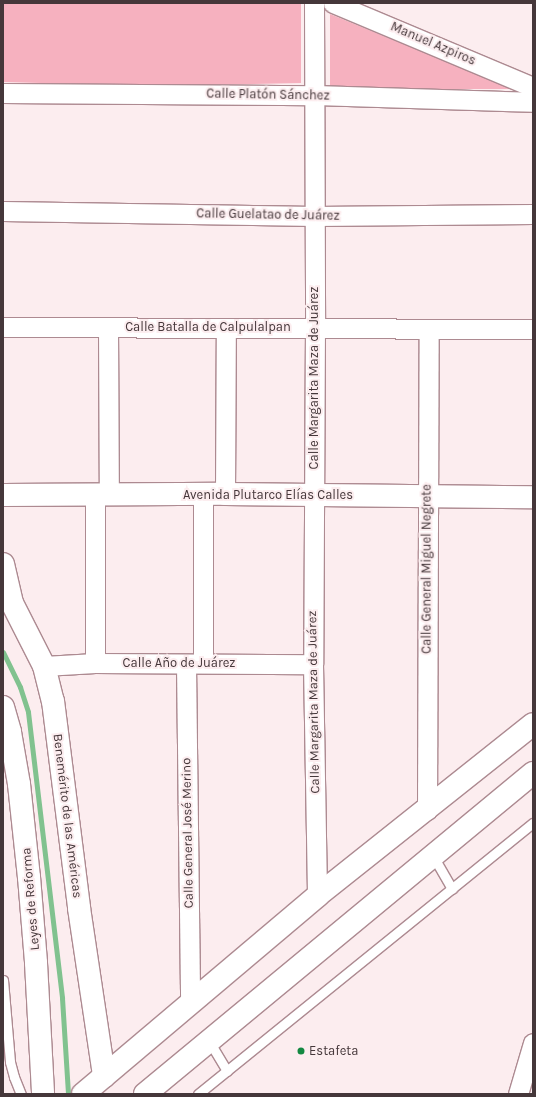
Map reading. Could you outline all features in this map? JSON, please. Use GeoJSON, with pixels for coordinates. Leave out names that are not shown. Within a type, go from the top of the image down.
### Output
{"type":"FeatureCollection","features":[{"type":"Feature","properties":{"kind":"main road","name":"Avenida Plutarco Elías Calles"},"geometry":{"type":"LineString","coordinates":[[3,495],[225,494],[533,497]]}},
{"type":"Feature","properties":{"kind":"main road","name":"Benemérito de las Américas"},"geometry":{"type":"LineString","coordinates":[[3,564],[12,603],[44,666],[54,708],[79,908],[104,1076]]}},
{"type":"Feature","properties":{"kind":"main road","name":"Leyes de Reforma"},"geometry":{"type":"LineString","coordinates":[[3,706],[10,732],[19,784],[29,877],[36,962],[43,1094]]}},
{"type":"Feature","properties":{"kind":"main road"},"geometry":{"type":"LineString","coordinates":[[83,1094],[317,896],[427,810],[533,724]]}},
{"type":"Feature","properties":{"kind":"main road"},"geometry":{"type":"LineString","coordinates":[[145,1094],[533,773]]}},
{"type":"Feature","properties":{"kind":"street","name":"Calle Margarita Maza de Juárez"},"geometry":{"type":"LineString","coordinates":[[314,3],[315,327],[313,664],[317,896]]}},
{"type":"Feature","properties":{"kind":"street","name":"Manuel Azpiros"},"geometry":{"type":"LineString","coordinates":[[333,3],[533,87]]}},
{"type":"Feature","properties":{"kind":"street","name":"Calle Platón Sánchez"},"geometry":{"type":"LineString","coordinates":[[3,93],[315,95],[533,102]]}},
{"type":"Feature","properties":{"kind":"street","name":"Calle Guelatao de Juárez"},"geometry":{"type":"LineString","coordinates":[[3,211],[315,216],[533,214]]}},
{"type":"Feature","properties":{"kind":"street","name":"Calle Batalla de Calpulalpan"},"geometry":{"type":"LineString","coordinates":[[3,326],[226,329],[315,327],[533,329]]}},
{"type":"Feature","properties":{"kind":"street"},"geometry":{"type":"LineString","coordinates":[[95,663],[108,327]]}},
{"type":"Feature","properties":{"kind":"street"},"geometry":{"type":"LineString","coordinates":[[225,494],[226,329]]}},
{"type":"Feature","properties":{"kind":"street","name":"Calle General Miguel Negrete"},"geometry":{"type":"LineString","coordinates":[[427,810],[427,496],[429,329]]}},
{"type":"Feature","properties":{"kind":"street","name":"Calle General José Merino"},"geometry":{"type":"LineString","coordinates":[[190,1002],[195,663],[203,494]]}},
{"type":"Feature","properties":{"kind":"street","name":"Calle Año de Juárez"},"geometry":{"type":"LineString","coordinates":[[44,666],[95,663],[313,664]]}},
{"type":"Feature","properties":{"kind":"street"},"geometry":{"type":"LineString","coordinates":[[518,1094],[533,1043]]}},
{"type":"Feature","properties":{"kind":"lane"},"geometry":{"type":"LineString","coordinates":[[198,1094],[533,823]]}},
{"type":"Feature","properties":{"kind":"lane"},"geometry":{"type":"LineString","coordinates":[[434,856],[452,889]]}},
{"type":"Feature","properties":{"kind":"lane"},"geometry":{"type":"LineString","coordinates":[[3,980],[6,1062],[21,1094]]}},
{"type":"Feature","properties":{"kind":"lane"},"geometry":{"type":"LineString","coordinates":[[209,1042],[227,1071]]}},
{"type":"Feature","properties":{"kind":"shaded area"},"geometry":{"type":"Polygon","coordinates":[[[3,3],[301,3],[301,83],[153,86],[3,82],[3,3]]]}},
{"type":"Feature","properties":{"kind":"shaded area"},"geometry":{"type":"Polygon","coordinates":[[[330,14],[513,89],[330,89],[330,14]]]}},
{"type":"Feature","properties":{"kind":"waterway"},"geometry":{"type":"LineString","coordinates":[[3,652],[20,687],[28,712],[62,998],[68,1094]]}},
{"type":"Feature","properties":{"kind":"place","name":"Estafeta"},"geometry":{"type":"Point","coordinates":[301,1051]}}]}
